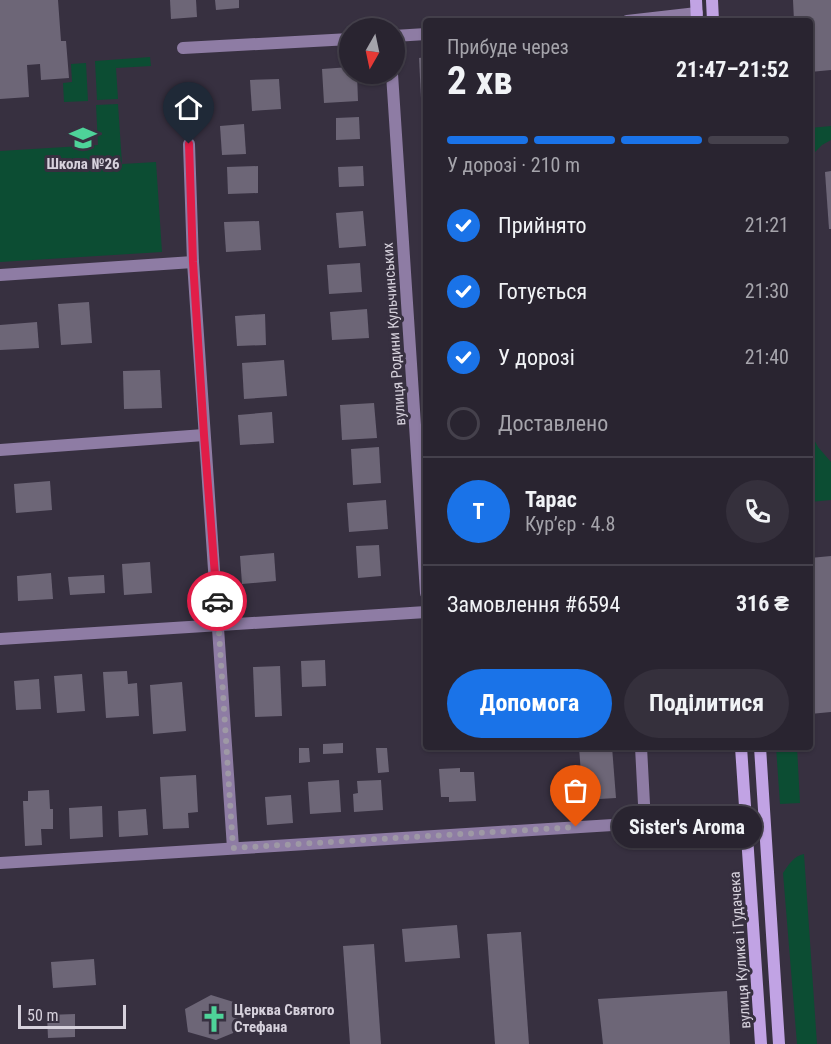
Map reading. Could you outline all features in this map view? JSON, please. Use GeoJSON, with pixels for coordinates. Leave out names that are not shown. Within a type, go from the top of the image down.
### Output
{"type":"FeatureCollection","features":[{"type":"Feature","properties":{"kind":"main road"},"geometry":{"type":"LineString","coordinates":[[712,0],[713,18]]}},
{"type":"Feature","properties":{"kind":"main road","name":"вулиця Кулика і Гудачека"},"geometry":{"type":"LineString","coordinates":[[741,750],[761,1044]]}},
{"type":"Feature","properties":{"kind":"main road"},"geometry":{"type":"LineString","coordinates":[[760,750],[779,1044]]}},
{"type":"Feature","properties":{"kind":"street"},"geometry":{"type":"LineString","coordinates":[[648,18],[697,11]]}},
{"type":"Feature","properties":{"kind":"street"},"geometry":{"type":"LineString","coordinates":[[405,35],[423,34]]}},
{"type":"Feature","properties":{"kind":"street"},"geometry":{"type":"LineString","coordinates":[[183,48],[339,40]]}},
{"type":"Feature","properties":{"kind":"street","name":"вулиця Родини Кульчинських"},"geometry":{"type":"LineString","coordinates":[[393,84],[423,547]]}},
{"type":"Feature","properties":{"kind":"street"},"geometry":{"type":"LineString","coordinates":[[189,144],[193,262],[233,848]]}},
{"type":"Feature","properties":{"kind":"street"},"geometry":{"type":"LineString","coordinates":[[0,275],[193,262]]}},
{"type":"Feature","properties":{"kind":"street"},"geometry":{"type":"LineString","coordinates":[[0,450],[204,435]]}},
{"type":"Feature","properties":{"kind":"street"},"geometry":{"type":"LineString","coordinates":[[0,639],[423,612]]}},
{"type":"Feature","properties":{"kind":"street"},"geometry":{"type":"LineString","coordinates":[[0,863],[645,823],[641,750]]}},
{"type":"Feature","properties":{"kind":"green space"},"geometry":{"type":"Polygon","coordinates":[[[150,57],[151,66],[116,68],[118,99],[97,100],[95,61],[150,57]]]}},
{"type":"Feature","properties":{"kind":"green space"},"geometry":{"type":"Polygon","coordinates":[[[86,63],[88,101],[64,102],[63,83],[72,82],[71,64],[86,63]]]}},
{"type":"Feature","properties":{"kind":"green space"},"geometry":{"type":"Polygon","coordinates":[[[118,104],[122,164],[156,162],[162,252],[0,262],[0,151],[98,145],[96,105],[118,104]]]}},
{"type":"Feature","properties":{"kind":"green space"},"geometry":{"type":"Polygon","coordinates":[[[831,126],[831,140],[813,154],[813,128],[831,126]]]}},
{"type":"Feature","properties":{"kind":"green space"},"geometry":{"type":"Polygon","coordinates":[[[813,438],[831,462],[831,500],[813,502],[813,438]]]}},
{"type":"Feature","properties":{"kind":"green space"},"geometry":{"type":"Polygon","coordinates":[[[776,750],[797,750],[800,803],[780,804],[776,750]]]}},
{"type":"Feature","properties":{"kind":"green space"},"geometry":{"type":"Polygon","coordinates":[[[804,854],[817,1044],[797,1044],[783,873],[795,859],[804,854]]]}},
{"type":"Feature","properties":{"kind":"building"},"geometry":{"type":"Polygon","coordinates":[[[0,0],[58,0],[61,41],[66,41],[69,78],[41,80],[40,64],[27,65],[29,97],[0,99],[0,0]]]}},
{"type":"Feature","properties":{"kind":"building"},"geometry":{"type":"Polygon","coordinates":[[[170,0],[196,0],[197,17],[171,19],[170,0]]]}},
{"type":"Feature","properties":{"kind":"building"},"geometry":{"type":"Polygon","coordinates":[[[215,0],[239,0],[239,8],[216,10],[215,0]]]}},
{"type":"Feature","properties":{"kind":"building"},"geometry":{"type":"Polygon","coordinates":[[[793,0],[831,0],[831,70],[813,72],[813,18],[794,18],[793,0]]]}},
{"type":"Feature","properties":{"kind":"building"},"geometry":{"type":"Polygon","coordinates":[[[423,57],[423,98],[421,98],[419,58],[423,57]]]}},
{"type":"Feature","properties":{"kind":"building"},"geometry":{"type":"Polygon","coordinates":[[[339,68],[339,84],[357,84],[358,101],[324,103],[322,69],[339,68]]]}},
{"type":"Feature","properties":{"kind":"building"},"geometry":{"type":"Polygon","coordinates":[[[279,79],[281,109],[252,111],[250,80],[279,79]]]}},
{"type":"Feature","properties":{"kind":"building"},"geometry":{"type":"Polygon","coordinates":[[[359,117],[360,139],[336,140],[336,118],[359,117]]]}},
{"type":"Feature","properties":{"kind":"building"},"geometry":{"type":"Polygon","coordinates":[[[244,124],[246,154],[222,155],[220,126],[244,124]]]}},
{"type":"Feature","properties":{"kind":"building"},"geometry":{"type":"Polygon","coordinates":[[[258,166],[258,193],[228,194],[227,167],[258,166]]]}},
{"type":"Feature","properties":{"kind":"building"},"geometry":{"type":"Polygon","coordinates":[[[363,166],[364,186],[339,187],[338,167],[363,166]]]}},
{"type":"Feature","properties":{"kind":"building"},"geometry":{"type":"Polygon","coordinates":[[[831,171],[831,229],[829,229],[825,172],[831,171]]]}},
{"type":"Feature","properties":{"kind":"building"},"geometry":{"type":"Polygon","coordinates":[[[363,211],[366,246],[339,248],[336,213],[363,211]]]}},
{"type":"Feature","properties":{"kind":"building"},"geometry":{"type":"Polygon","coordinates":[[[259,221],[261,250],[226,252],[224,222],[259,221]]]}},
{"type":"Feature","properties":{"kind":"building"},"geometry":{"type":"Polygon","coordinates":[[[360,263],[362,292],[329,294],[327,265],[360,263]]]}},
{"type":"Feature","properties":{"kind":"building"},"geometry":{"type":"Polygon","coordinates":[[[89,302],[92,343],[61,345],[58,304],[89,302]]]}},
{"type":"Feature","properties":{"kind":"building"},"geometry":{"type":"Polygon","coordinates":[[[367,309],[369,338],[332,340],[330,312],[367,309]]]}},
{"type":"Feature","properties":{"kind":"building"},"geometry":{"type":"Polygon","coordinates":[[[265,314],[266,345],[237,346],[235,316],[265,314]]]}},
{"type":"Feature","properties":{"kind":"building"},"geometry":{"type":"Polygon","coordinates":[[[37,322],[39,348],[0,350],[0,325],[37,322]]]}},
{"type":"Feature","properties":{"kind":"building"},"geometry":{"type":"Polygon","coordinates":[[[284,360],[287,396],[244,399],[242,363],[284,360]]]}},
{"type":"Feature","properties":{"kind":"building"},"geometry":{"type":"Polygon","coordinates":[[[160,370],[162,408],[124,409],[123,371],[160,370]]]}},
{"type":"Feature","properties":{"kind":"building"},"geometry":{"type":"Polygon","coordinates":[[[374,403],[377,438],[342,440],[340,405],[374,403]]]}},
{"type":"Feature","properties":{"kind":"building"},"geometry":{"type":"Polygon","coordinates":[[[272,412],[274,443],[240,445],[238,415],[272,412]]]}},
{"type":"Feature","properties":{"kind":"building"},"geometry":{"type":"Polygon","coordinates":[[[379,447],[381,483],[353,485],[351,449],[379,447]]]}},
{"type":"Feature","properties":{"kind":"building"},"geometry":{"type":"Polygon","coordinates":[[[50,481],[52,510],[16,513],[14,484],[50,481]]]}},
{"type":"Feature","properties":{"kind":"building"},"geometry":{"type":"Polygon","coordinates":[[[386,500],[388,529],[349,532],[347,503],[386,500]]]}},
{"type":"Feature","properties":{"kind":"building"},"geometry":{"type":"Polygon","coordinates":[[[379,545],[381,576],[358,578],[356,546],[379,545]]]}},
{"type":"Feature","properties":{"kind":"building"},"geometry":{"type":"Polygon","coordinates":[[[274,553],[276,581],[242,584],[240,556],[274,553]]]}},
{"type":"Feature","properties":{"kind":"building"},"geometry":{"type":"Polygon","coordinates":[[[831,556],[831,712],[813,714],[813,558],[831,556]]]}},
{"type":"Feature","properties":{"kind":"building"},"geometry":{"type":"Polygon","coordinates":[[[150,562],[152,593],[124,595],[122,564],[150,562]]]}},
{"type":"Feature","properties":{"kind":"building"},"geometry":{"type":"Polygon","coordinates":[[[51,573],[53,599],[18,601],[17,576],[51,573]]]}},
{"type":"Feature","properties":{"kind":"building"},"geometry":{"type":"Polygon","coordinates":[[[104,575],[105,593],[70,595],[68,577],[104,575]]]}},
{"type":"Feature","properties":{"kind":"building"},"geometry":{"type":"Polygon","coordinates":[[[325,660],[326,686],[302,687],[301,661],[325,660]]]}},
{"type":"Feature","properties":{"kind":"building"},"geometry":{"type":"Polygon","coordinates":[[[280,666],[282,716],[255,717],[253,667],[280,666]]]}},
{"type":"Feature","properties":{"kind":"building"},"geometry":{"type":"Polygon","coordinates":[[[127,671],[128,684],[137,683],[139,716],[106,718],[103,672],[127,671]]]}},
{"type":"Feature","properties":{"kind":"building"},"geometry":{"type":"Polygon","coordinates":[[[82,674],[85,711],[57,713],[54,676],[82,674]]]}},
{"type":"Feature","properties":{"kind":"building"},"geometry":{"type":"Polygon","coordinates":[[[39,679],[41,709],[16,710],[14,681],[39,679]]]}},
{"type":"Feature","properties":{"kind":"building"},"geometry":{"type":"Polygon","coordinates":[[[182,682],[186,731],[153,734],[150,685],[182,682]]]}},
{"type":"Feature","properties":{"kind":"building"},"geometry":{"type":"Polygon","coordinates":[[[343,743],[343,753],[323,754],[323,744],[343,743]]]}},
{"type":"Feature","properties":{"kind":"building"},"geometry":{"type":"Polygon","coordinates":[[[299,748],[309,748],[310,762],[299,763],[299,748]]]}},
{"type":"Feature","properties":{"kind":"building"},"geometry":{"type":"Polygon","coordinates":[[[376,748],[387,748],[389,772],[378,773],[376,748]]]}},
{"type":"Feature","properties":{"kind":"building"},"geometry":{"type":"Polygon","coordinates":[[[579,750],[612,750],[616,798],[583,800],[579,750]]]}},
{"type":"Feature","properties":{"kind":"building"},"geometry":{"type":"Polygon","coordinates":[[[460,768],[460,772],[474,772],[476,801],[449,802],[449,797],[441,797],[439,769],[460,768]]]}},
{"type":"Feature","properties":{"kind":"building"},"geometry":{"type":"Polygon","coordinates":[[[196,775],[198,812],[188,813],[189,828],[163,829],[160,777],[196,775]]]}},
{"type":"Feature","properties":{"kind":"building"},"geometry":{"type":"Polygon","coordinates":[[[339,780],[341,812],[310,814],[308,782],[339,780]]]}},
{"type":"Feature","properties":{"kind":"building"},"geometry":{"type":"Polygon","coordinates":[[[381,780],[383,810],[354,812],[353,794],[358,793],[357,781],[381,780]]]}},
{"type":"Feature","properties":{"kind":"building"},"geometry":{"type":"Polygon","coordinates":[[[49,790],[50,809],[53,809],[53,829],[41,829],[42,845],[25,846],[23,801],[28,801],[28,791],[49,790]]]}},
{"type":"Feature","properties":{"kind":"building"},"geometry":{"type":"Polygon","coordinates":[[[291,795],[293,823],[267,825],[265,797],[291,795]]]}},
{"type":"Feature","properties":{"kind":"building"},"geometry":{"type":"Polygon","coordinates":[[[102,806],[103,837],[70,839],[69,808],[102,806]]]}},
{"type":"Feature","properties":{"kind":"building"},"geometry":{"type":"Polygon","coordinates":[[[146,809],[148,835],[119,837],[118,811],[146,809]]]}},
{"type":"Feature","properties":{"kind":"building"},"geometry":{"type":"Polygon","coordinates":[[[457,925],[460,958],[405,962],[402,929],[457,925]]]}},
{"type":"Feature","properties":{"kind":"building"},"geometry":{"type":"Polygon","coordinates":[[[521,932],[529,1044],[495,1044],[487,934],[521,932]]]}},
{"type":"Feature","properties":{"kind":"building"},"geometry":{"type":"Polygon","coordinates":[[[374,944],[381,1044],[350,1044],[343,946],[374,944]]]}},
{"type":"Feature","properties":{"kind":"building"},"geometry":{"type":"Polygon","coordinates":[[[94,959],[96,985],[53,988],[51,962],[94,959]]]}},
{"type":"Feature","properties":{"kind":"building"},"geometry":{"type":"Polygon","coordinates":[[[727,991],[730,1044],[603,1044],[598,999],[727,991]]]}},
{"type":"Feature","properties":{"kind":"building","name":"Церква Святого Стефана"},"geometry":{"type":"Polygon","coordinates":[[[211,995],[240,1004],[243,1029],[216,1040],[188,1032],[185,1009],[211,995]]]}},
{"type":"Feature","properties":{"kind":"building"},"geometry":{"type":"Polygon","coordinates":[[[75,1014],[75,1037],[48,1038],[47,1015],[75,1014]]]}},
{"type":"Feature","properties":{"kind":"way so far"},"geometry":{"type":"LineString","coordinates":[[217,601],[233,848],[576,827]]}},
{"type":"Feature","properties":{"kind":"place","name":"Школа №26"},"geometry":{"type":"Point","coordinates":[83,138]}},
{"type":"Feature","properties":{"kind":"place","name":"Sister's Aroma"},"geometry":{"type":"Point","coordinates":[576,827]}},
{"type":"Feature","properties":{"kind":"place","name":"Церква Святого Стефана"},"geometry":{"type":"Point","coordinates":[214,1019]}},
{"type":"Feature","properties":{"kind":"route"},"geometry":{"type":"LineString","coordinates":[[189,144],[193,262],[217,601]]}}]}
